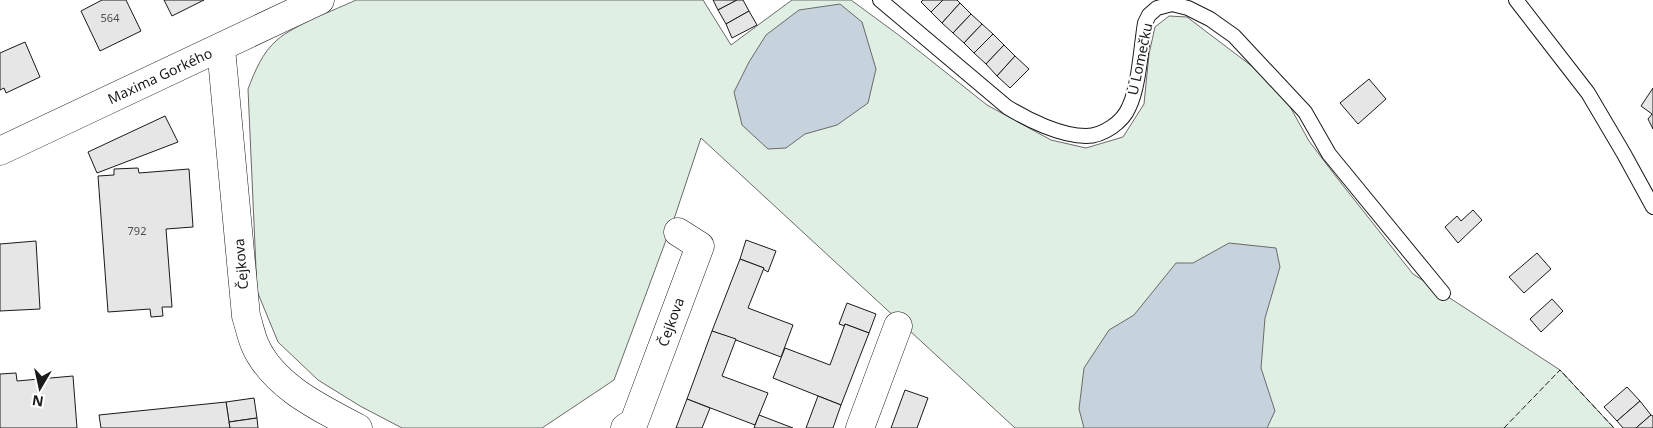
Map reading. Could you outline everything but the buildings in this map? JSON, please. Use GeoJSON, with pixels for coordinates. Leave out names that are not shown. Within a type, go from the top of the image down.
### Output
{"type":"FeatureCollection","features":[{"type":"Feature","properties":{"kind":"street","name":"Maxima Gorkého"},"geometry":{"type":"LineString","coordinates":[[0,151],[320,0]]}},
{"type":"Feature","properties":{"kind":"street","name":"Čejkova"},"geometry":{"type":"LineString","coordinates":[[221,48],[246,316],[255,346],[268,366],[288,386],[324,410],[358,428]]}},
{"type":"Feature","properties":{"kind":"street","name":"Čejkova"},"geometry":{"type":"LineString","coordinates":[[630,426],[700,246],[678,232]]}},
{"type":"Feature","properties":{"kind":"street"},"geometry":{"type":"LineString","coordinates":[[860,428],[898,326]]}},
{"type":"Feature","properties":{"kind":"lane","name":"U Lomečku"},"geometry":{"type":"LineString","coordinates":[[880,0],[1007,107],[1025,118],[1052,128],[1087,136],[1103,132],[1117,123],[1129,108],[1135,87],[1145,23],[1156,4],[1172,4],[1188,8],[1210,19],[1234,36],[1305,112],[1329,154],[1443,293]]}},
{"type":"Feature","properties":{"kind":"lane"},"geometry":{"type":"LineString","coordinates":[[1516,0],[1588,93],[1653,207]]}},
{"type":"Feature","properties":{"kind":"green space"},"geometry":{"type":"Polygon","coordinates":[[[356,0],[703,0],[731,45],[792,0],[851,0],[987,105],[1051,140],[1086,148],[1123,137],[1144,104],[1149,54],[1155,27],[1169,16],[1187,17],[1253,67],[1288,103],[1309,141],[1413,274],[1560,370],[1614,428],[1015,428],[701,138],[675,216],[614,380],[542,428],[402,428],[360,406],[318,380],[278,342],[257,291],[248,89],[263,56],[284,34],[356,0]]]}},
{"type":"Feature","properties":{"kind":"shaded area"},"geometry":{"type":"Polygon","coordinates":[[[840,4],[862,22],[876,69],[868,103],[837,125],[805,134],[786,148],[768,149],[742,125],[734,92],[749,62],[766,35],[799,10],[840,4]]]}},
{"type":"Feature","properties":{"kind":"shaded area"},"geometry":{"type":"Polygon","coordinates":[[[1229,243],[1276,248],[1280,267],[1265,318],[1261,368],[1275,411],[1267,428],[1084,428],[1079,409],[1084,368],[1109,330],[1134,315],[1176,263],[1193,263],[1229,243]]]}},
{"type":"Feature","properties":{"kind":"fence"},"geometry":{"type":"LineString","coordinates":[[1504,428],[1560,370],[1614,428]]}}]}
